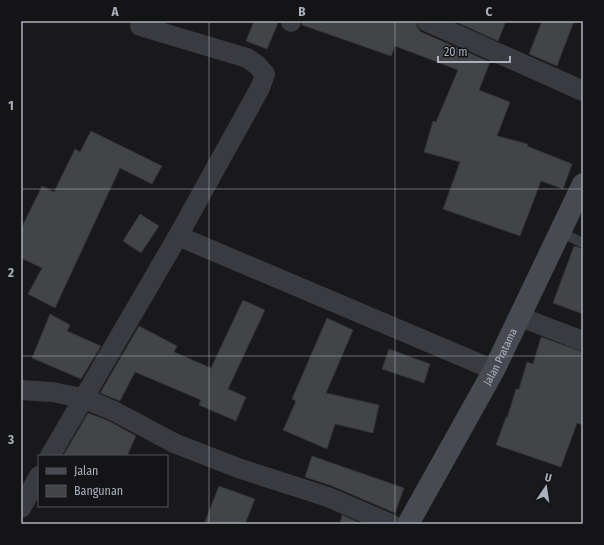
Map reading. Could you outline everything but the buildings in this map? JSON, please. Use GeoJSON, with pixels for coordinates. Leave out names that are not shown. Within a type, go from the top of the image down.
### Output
{"type":"FeatureCollection","features":[{"type":"Feature","properties":{"kind":"street"},"geometry":{"type":"LineString","coordinates":[[426,21],[583,91]]}},
{"type":"Feature","properties":{"kind":"street"},"geometry":{"type":"LineString","coordinates":[[51,455],[178,236],[260,88],[265,74],[257,65],[247,58],[140,26]]}},
{"type":"Feature","properties":{"kind":"street","name":"Jalan Pratama"},"geometry":{"type":"LineString","coordinates":[[408,524],[494,370],[583,184]]}},
{"type":"Feature","properties":{"kind":"street"},"geometry":{"type":"LineString","coordinates":[[178,236],[494,370]]}},
{"type":"Feature","properties":{"kind":"street"},"geometry":{"type":"LineString","coordinates":[[520,317],[583,341]]}},
{"type":"Feature","properties":{"kind":"street"},"geometry":{"type":"LineString","coordinates":[[21,390],[52,392],[83,398],[114,410],[174,443],[238,468],[328,497],[390,524]]}},
{"type":"Feature","properties":{"kind":"street"},"geometry":{"type":"LineString","coordinates":[[21,508],[38,478]]}},
{"type":"Feature","properties":{"kind":"lane"},"geometry":{"type":"LineString","coordinates":[[560,232],[583,243]]}}]}
